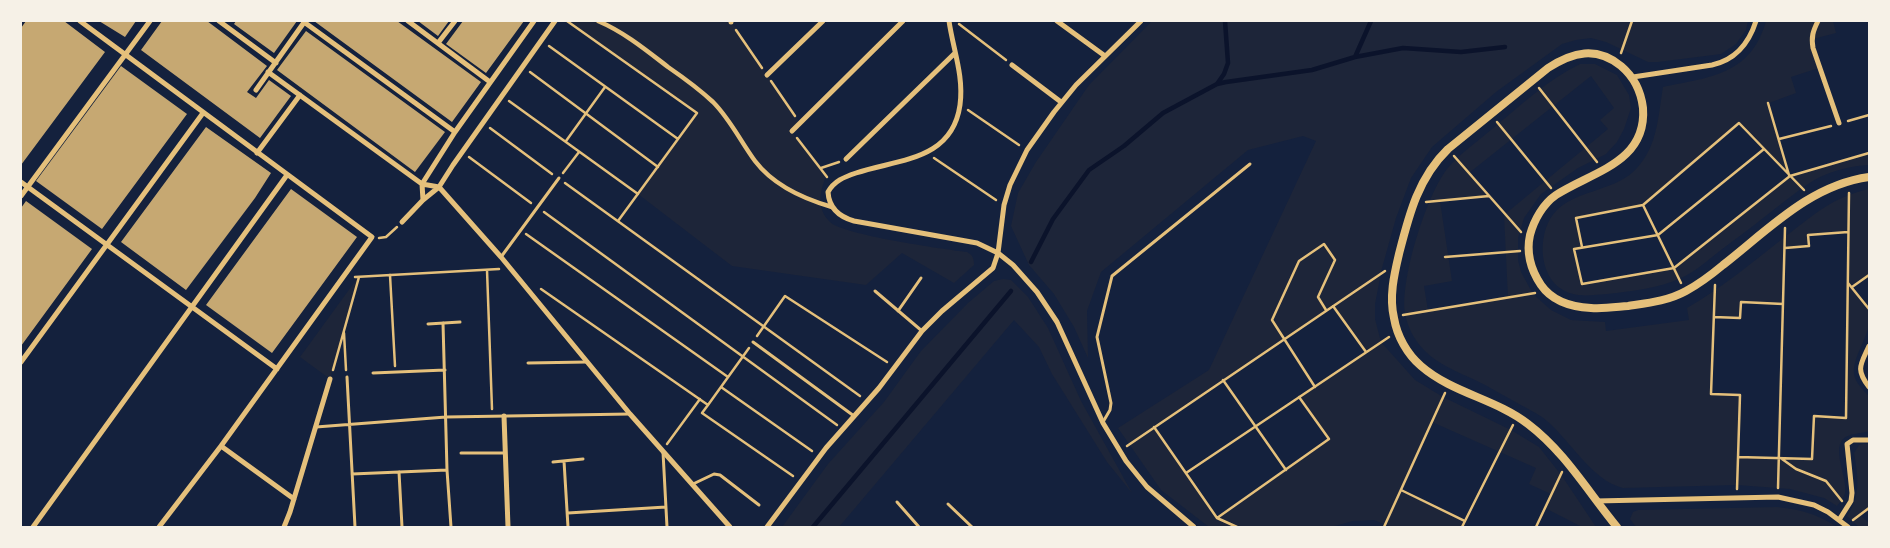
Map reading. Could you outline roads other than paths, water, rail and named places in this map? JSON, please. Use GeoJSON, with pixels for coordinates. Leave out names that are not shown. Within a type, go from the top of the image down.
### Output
{"type":"FeatureCollection","features":[{"type":"Feature","properties":{"kind":"street"},"geometry":{"type":"LineString","coordinates":[[80,21],[372,237],[221,446],[159,527]]}},
{"type":"Feature","properties":{"kind":"street"},"geometry":{"type":"LineString","coordinates":[[21,196],[150,21]]}},
{"type":"Feature","properties":{"kind":"street"},"geometry":{"type":"LineString","coordinates":[[218,21],[227,24],[276,63]]}},
{"type":"Feature","properties":{"kind":"street"},"geometry":{"type":"LineString","coordinates":[[408,21],[490,82]]}},
{"type":"Feature","properties":{"kind":"street"},"geometry":{"type":"LineString","coordinates":[[438,43],[455,21]]}},
{"type":"Feature","properties":{"kind":"street"},"geometry":{"type":"LineString","coordinates":[[423,200],[422,184],[455,132],[534,21]]}},
{"type":"Feature","properties":{"kind":"street"},"geometry":{"type":"LineString","coordinates":[[402,222],[423,200],[439,187],[555,21]]}},
{"type":"Feature","properties":{"kind":"street"},"geometry":{"type":"LineString","coordinates":[[598,21],[610,26],[646,50],[699,90],[714,103],[756,162],[769,176],[801,196],[832,207],[843,217],[854,221],[965,240],[998,253],[1026,278],[1057,322],[1103,423],[1138,478],[1194,527]]}},
{"type":"Feature","properties":{"kind":"street"},"geometry":{"type":"LineString","coordinates":[[767,75],[823,21]]}},
{"type":"Feature","properties":{"kind":"street"},"geometry":{"type":"LineString","coordinates":[[792,131],[903,21]]}},
{"type":"Feature","properties":{"kind":"street"},"geometry":{"type":"LineString","coordinates":[[832,207],[828,192],[833,185],[849,176],[926,153],[941,143],[952,129],[960,104],[960,84],[949,21]]}},
{"type":"Feature","properties":{"kind":"street"},"geometry":{"type":"LineString","coordinates":[[1057,21],[1105,56]]}},
{"type":"Feature","properties":{"kind":"street"},"geometry":{"type":"LineString","coordinates":[[768,527],[800,481],[868,402],[922,331],[942,311],[993,268],[998,253],[1004,205],[1010,185],[1027,150],[1061,102],[1140,21]]}},
{"type":"Feature","properties":{"kind":"street"},"geometry":{"type":"LineString","coordinates":[[1632,78],[1724,62],[1742,48],[1748,40],[1756,21]]}},
{"type":"Feature","properties":{"kind":"street"},"geometry":{"type":"LineString","coordinates":[[1818,21],[1811,39],[1839,124]]}},
{"type":"Feature","properties":{"kind":"street"},"geometry":{"type":"LineString","coordinates":[[256,90],[305,22],[455,132]]}},
{"type":"Feature","properties":{"kind":"street"},"geometry":{"type":"LineString","coordinates":[[846,159],[955,53]]}},
{"type":"Feature","properties":{"kind":"street"},"geometry":{"type":"LineString","coordinates":[[1617,527],[1567,462],[1537,431],[1517,417],[1438,379],[1420,365],[1406,348],[1397,332],[1393,317],[1392,294],[1398,262],[1413,203],[1428,172],[1448,149],[1563,58],[1579,53],[1591,53],[1606,57],[1617,64],[1632,78],[1637,86],[1643,105],[1639,134],[1635,143],[1624,156],[1605,171],[1556,195],[1548,202],[1536,218],[1529,241],[1529,250],[1535,275],[1547,291],[1564,303],[1598,309],[1654,303],[1686,292],[1716,271],[1810,197],[1849,179],[1869,177]]}},
{"type":"Feature","properties":{"kind":"street"},"geometry":{"type":"LineString","coordinates":[[1012,64],[1061,102]]}},
{"type":"Feature","properties":{"kind":"street"},"geometry":{"type":"LineString","coordinates":[[268,72],[422,184],[439,187],[501,257],[630,414],[730,527]]}},
{"type":"Feature","properties":{"kind":"street"},"geometry":{"type":"LineString","coordinates":[[257,153],[300,95]]}},
{"type":"Feature","properties":{"kind":"street"},"geometry":{"type":"LineString","coordinates":[[21,362],[203,112]]}},
{"type":"Feature","properties":{"kind":"street"},"geometry":{"type":"LineString","coordinates":[[33,527],[287,175]]}},
{"type":"Feature","properties":{"kind":"street"},"geometry":{"type":"LineString","coordinates":[[21,182],[277,369]]}},
{"type":"Feature","properties":{"kind":"street"},"geometry":{"type":"LineString","coordinates":[[1869,346],[1859,372],[1869,387]]}},
{"type":"Feature","properties":{"kind":"street"},"geometry":{"type":"LineString","coordinates":[[284,527],[330,379]]}},
{"type":"Feature","properties":{"kind":"street"},"geometry":{"type":"LineString","coordinates":[[1862,379],[1869,380]]}},
{"type":"Feature","properties":{"kind":"street"},"geometry":{"type":"LineString","coordinates":[[504,416],[508,527]]}},
{"type":"Feature","properties":{"kind":"street"},"geometry":{"type":"LineString","coordinates":[[1840,520],[1847,508],[1852,493],[1847,444],[1853,440],[1869,440]]}},
{"type":"Feature","properties":{"kind":"street"},"geometry":{"type":"LineString","coordinates":[[221,446],[294,499]]}},
{"type":"Feature","properties":{"kind":"street"},"geometry":{"type":"LineString","coordinates":[[1596,500],[1778,497],[1814,505],[1847,526]]}},
{"type":"Feature","properties":{"kind":"lane"},"geometry":{"type":"LineString","coordinates":[[1103,423],[1110,410],[1111,403],[1097,337],[1112,276],[1250,164]]}},
{"type":"Feature","properties":{"kind":"lane"},"geometry":{"type":"LineString","coordinates":[[501,257],[559,178]]}},
{"type":"Feature","properties":{"kind":"lane"},"geometry":{"type":"LineString","coordinates":[[898,312],[921,278]]}},
{"type":"Feature","properties":{"kind":"lane"},"geometry":{"type":"LineString","coordinates":[[875,291],[922,331]]}},
{"type":"Feature","properties":{"kind":"lane"},"geometry":{"type":"LineString","coordinates":[[428,324],[460,322]]}},
{"type":"Feature","properties":{"kind":"lane"},"geometry":{"type":"LineString","coordinates":[[443,323],[446,370],[447,470],[451,527]]}},
{"type":"Feature","properties":{"kind":"lane"},"geometry":{"type":"LineString","coordinates":[[753,342],[855,416]]}},
{"type":"Feature","properties":{"kind":"lane"},"geometry":{"type":"LineString","coordinates":[[528,363],[588,362]]}},
{"type":"Feature","properties":{"kind":"lane"},"geometry":{"type":"LineString","coordinates":[[373,373],[446,370]]}},
{"type":"Feature","properties":{"kind":"lane"},"geometry":{"type":"LineString","coordinates":[[347,377],[355,527]]}},
{"type":"Feature","properties":{"kind":"lane"},"geometry":{"type":"LineString","coordinates":[[316,427],[446,417],[630,414]]}},
{"type":"Feature","properties":{"kind":"lane"},"geometry":{"type":"LineString","coordinates":[[663,450],[667,527]]}},
{"type":"Feature","properties":{"kind":"lane"},"geometry":{"type":"LineString","coordinates":[[461,453],[506,453]]}},
{"type":"Feature","properties":{"kind":"lane"},"geometry":{"type":"LineString","coordinates":[[553,462],[583,459]]}},
{"type":"Feature","properties":{"kind":"lane"},"geometry":{"type":"LineString","coordinates":[[564,461],[568,527]]}},
{"type":"Feature","properties":{"kind":"lane"},"geometry":{"type":"LineString","coordinates":[[352,474],[447,470]]}},
{"type":"Feature","properties":{"kind":"lane"},"geometry":{"type":"LineString","coordinates":[[399,472],[402,527]]}},
{"type":"Feature","properties":{"kind":"lane"},"geometry":{"type":"LineString","coordinates":[[693,484],[714,474],[720,475],[760,505]]}},
{"type":"Feature","properties":{"kind":"lane"},"geometry":{"type":"LineString","coordinates":[[897,502],[919,527]]}},
{"type":"Feature","properties":{"kind":"lane"},"geometry":{"type":"LineString","coordinates":[[948,504],[972,527]]}},
{"type":"Feature","properties":{"kind":"lane"},"geometry":{"type":"LineString","coordinates":[[568,513],[666,507]]}},
{"type":"Feature","properties":{"kind":"waterway"},"geometry":{"type":"LineString","coordinates":[[1031,262],[1053,219],[1089,170],[1124,146],[1163,113],[1217,84],[1224,74],[1228,63],[1225,21]]}},
{"type":"Feature","properties":{"kind":"waterway"},"geometry":{"type":"LineString","coordinates":[[1355,57],[1371,21]]}},
{"type":"Feature","properties":{"kind":"waterway"},"geometry":{"type":"LineString","coordinates":[[1217,84],[1312,70],[1355,57],[1403,48],[1461,52],[1505,47]]}},
{"type":"Feature","properties":{"kind":"waterway"},"geometry":{"type":"LineString","coordinates":[[813,527],[1011,291]]}}]}
